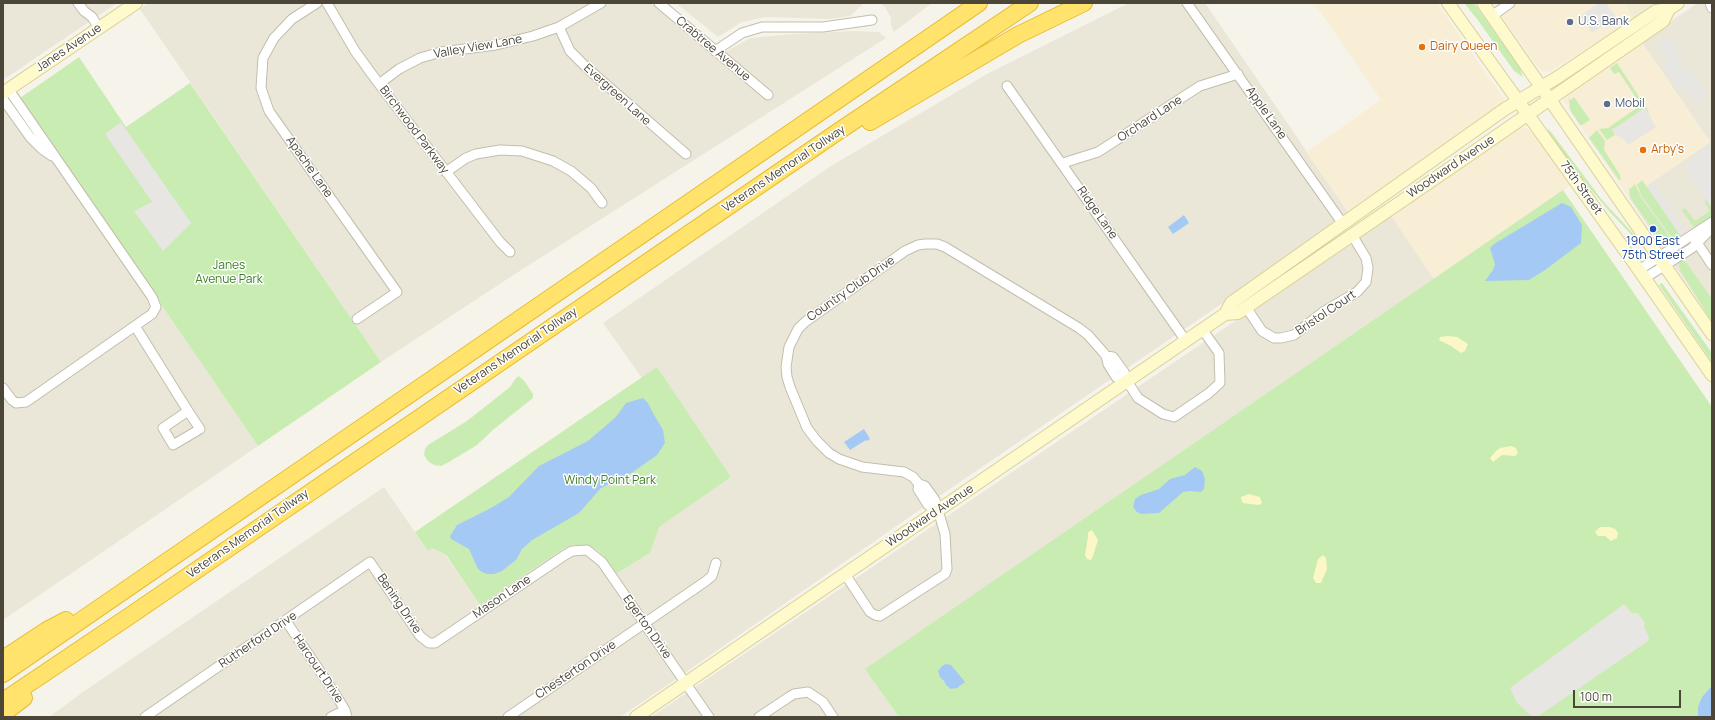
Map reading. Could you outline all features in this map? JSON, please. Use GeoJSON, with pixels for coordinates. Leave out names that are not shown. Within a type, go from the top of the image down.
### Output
{"type":"FeatureCollection","features":[{"type":"Feature","properties":{"kind":"highway"},"geometry":{"type":"LineString","coordinates":[[850,91],[888,56],[960,3]]}},
{"type":"Feature","properties":{"kind":"highway","name":"Veterans Memorial Tollway"},"geometry":{"type":"LineString","coordinates":[[3,674],[979,3]]}},
{"type":"Feature","properties":{"kind":"highway","name":"Veterans Memorial Tollway"},"geometry":{"type":"LineString","coordinates":[[3,701],[836,133],[1030,3]]}},
{"type":"Feature","properties":{"kind":"highway"},"geometry":{"type":"LineString","coordinates":[[836,133],[871,121],[1018,35],[1084,3]]}},
{"type":"Feature","properties":{"kind":"highway"},"geometry":{"type":"LineString","coordinates":[[3,659],[47,630],[131,585]]}},
{"type":"Feature","properties":{"kind":"highway"},"geometry":{"type":"LineString","coordinates":[[3,714],[131,615]]}},
{"type":"Feature","properties":{"kind":"main road","name":"Janes Avenue"},"geometry":{"type":"LineString","coordinates":[[5,94],[136,3]]}},
{"type":"Feature","properties":{"kind":"main road","name":"75th Street"},"geometry":{"type":"LineString","coordinates":[[1448,3],[1642,274],[1712,375]]}},
{"type":"Feature","properties":{"kind":"main road","name":"75th Street"},"geometry":{"type":"LineString","coordinates":[[1483,3],[1712,334]]}},
{"type":"Feature","properties":{"kind":"main road","name":"Woodward Avenue"},"geometry":{"type":"LineString","coordinates":[[636,717],[1225,314],[1231,303],[1518,102],[1656,11],[1674,6]]}},
{"type":"Feature","properties":{"kind":"main road","name":"Woodward Avenue"},"geometry":{"type":"LineString","coordinates":[[1225,314],[1238,313],[1528,115],[1663,21],[1674,6]]}},
{"type":"Feature","properties":{"kind":"street"},"geometry":{"type":"LineString","coordinates":[[78,3],[84,11],[92,17],[99,28]]}},
{"type":"Feature","properties":{"kind":"street","name":"Apache Lane"},"geometry":{"type":"LineString","coordinates":[[317,3],[292,19],[274,38],[263,58],[261,88],[269,111],[397,292],[357,319]]}},
{"type":"Feature","properties":{"kind":"street","name":"Birchwood Parkway"},"geometry":{"type":"LineString","coordinates":[[327,3],[355,51],[379,84],[500,242],[510,252]]}},
{"type":"Feature","properties":{"kind":"street","name":"Valley View Lane"},"geometry":{"type":"LineString","coordinates":[[379,84],[409,63],[430,55],[517,41],[559,26],[601,3]]}},
{"type":"Feature","properties":{"kind":"street","name":"Crabtree Avenue"},"geometry":{"type":"LineString","coordinates":[[659,3],[768,95]]}},
{"type":"Feature","properties":{"kind":"street","name":"Apple Lane"},"geometry":{"type":"LineString","coordinates":[[1187,3],[1343,224]]}},
{"type":"Feature","properties":{"kind":"street"},"geometry":{"type":"LineString","coordinates":[[1492,16],[1510,3]]}},
{"type":"Feature","properties":{"kind":"street"},"geometry":{"type":"LineString","coordinates":[[1710,3],[1712,8]]}},
{"type":"Feature","properties":{"kind":"street"},"geometry":{"type":"LineString","coordinates":[[716,51],[742,33],[762,27],[823,27],[872,20]]}},
{"type":"Feature","properties":{"kind":"street","name":"Evergreen Lane"},"geometry":{"type":"LineString","coordinates":[[559,26],[570,51],[587,68],[686,154]]}},
{"type":"Feature","properties":{"kind":"street","name":"Orchard Lane"},"geometry":{"type":"LineString","coordinates":[[1063,163],[1098,152],[1200,86],[1238,74]]}},
{"type":"Feature","properties":{"kind":"street","name":"Ridge Lane"},"geometry":{"type":"LineString","coordinates":[[1007,86],[1063,163],[1186,341]]}},
{"type":"Feature","properties":{"kind":"street"},"geometry":{"type":"LineString","coordinates":[[3,388],[16,403],[23,403],[135,326],[155,311],[156,306],[155,302],[57,159],[5,94]]}},
{"type":"Feature","properties":{"kind":"street"},"geometry":{"type":"LineString","coordinates":[[446,172],[462,161],[476,154],[500,150],[522,150],[553,161],[571,171],[591,188],[602,203]]}},
{"type":"Feature","properties":{"kind":"street"},"geometry":{"type":"LineString","coordinates":[[1695,239],[1712,222]]}},
{"type":"Feature","properties":{"kind":"street"},"geometry":{"type":"LineString","coordinates":[[1642,274],[1712,228]]}},
{"type":"Feature","properties":{"kind":"street","name":"Bristol Court"},"geometry":{"type":"LineString","coordinates":[[1246,307],[1262,331],[1274,338],[1288,338],[1294,335],[1324,312],[1357,292],[1366,282],[1368,268],[1366,258],[1352,235]]}},
{"type":"Feature","properties":{"kind":"street"},"geometry":{"type":"LineString","coordinates":[[1695,239],[1712,265]]}},
{"type":"Feature","properties":{"kind":"street","name":"Country Club Drive"},"geometry":{"type":"LineString","coordinates":[[937,511],[928,505],[918,489],[919,484],[913,477],[904,472],[862,467],[839,459],[829,453],[807,428],[790,387],[786,367],[789,347],[804,322],[909,249],[925,244],[937,244],[946,247],[1079,328],[1099,346],[1106,356],[1112,357],[1124,372],[1127,382],[1138,398],[1148,406],[1163,414],[1174,417],[1204,397],[1220,383],[1219,353],[1202,330]]}},
{"type":"Feature","properties":{"kind":"street"},"geometry":{"type":"LineString","coordinates":[[135,326],[188,411]]}},
{"type":"Feature","properties":{"kind":"street"},"geometry":{"type":"LineString","coordinates":[[845,574],[870,612],[880,616],[945,574],[947,569],[945,534],[937,511]]}},
{"type":"Feature","properties":{"kind":"street","name":"Egerton Drive"},"geometry":{"type":"LineString","coordinates":[[575,551],[587,550],[599,558],[708,717]]}},
{"type":"Feature","properties":{"kind":"street","name":"Mason Lane"},"geometry":{"type":"LineString","coordinates":[[429,643],[440,640],[565,555],[575,551]]}},
{"type":"Feature","properties":{"kind":"street","name":"Bening Drive"},"geometry":{"type":"LineString","coordinates":[[370,562],[420,636],[429,643]]}},
{"type":"Feature","properties":{"kind":"street","name":"Rutherford Drive"},"geometry":{"type":"LineString","coordinates":[[145,717],[370,562]]}},
{"type":"Feature","properties":{"kind":"street","name":"Chesterton Drive"},"geometry":{"type":"LineString","coordinates":[[508,717],[706,581],[712,576],[716,563]]}},
{"type":"Feature","properties":{"kind":"street","name":"Harcourt Drive"},"geometry":{"type":"LineString","coordinates":[[286,621],[346,714]]}},
{"type":"Feature","properties":{"kind":"street"},"geometry":{"type":"LineString","coordinates":[[759,717],[794,694],[808,692],[823,702],[833,717]]}},
{"type":"Feature","properties":{"kind":"street"},"geometry":{"type":"LineString","coordinates":[[331,717],[346,714]]}},
{"type":"Feature","properties":{"kind":"shaded area"},"geometry":{"type":"Polygon","coordinates":[[[3,3],[117,3],[3,80],[3,3]]]}},
{"type":"Feature","properties":{"kind":"shaded area"},"geometry":{"type":"Polygon","coordinates":[[[148,3],[654,3],[711,53],[727,51],[750,38],[792,34],[854,31],[879,32],[886,38],[515,274],[381,362],[140,9],[148,3]]]}},
{"type":"Feature","properties":{"kind":"shaded area"},"geometry":{"type":"Polygon","coordinates":[[[676,3],[864,3],[850,16],[829,19],[766,17],[742,22],[718,37],[676,3]]]}},
{"type":"Feature","properties":{"kind":"shaded area"},"geometry":{"type":"Polygon","coordinates":[[[879,3],[932,3],[894,32],[891,25],[891,18],[885,7],[879,3]]]}},
{"type":"Feature","properties":{"kind":"shaded area"},"geometry":{"type":"Polygon","coordinates":[[[1129,3],[1205,3],[1349,213],[1264,275],[954,486],[620,717],[49,717],[83,692],[384,487],[428,551],[432,548],[445,555],[480,605],[563,549],[572,545],[588,545],[596,549],[603,555],[616,574],[650,553],[658,527],[731,477],[657,368],[642,378],[603,323],[831,166],[987,74],[1129,3]]]}},
{"type":"Feature","properties":{"kind":"shaded area"},"geometry":{"type":"Polygon","coordinates":[[[1314,3],[1437,3],[1506,102],[1349,213],[1306,152],[1381,100],[1314,3]]]}},
{"type":"Feature","properties":{"kind":"shaded area"},"geometry":{"type":"Polygon","coordinates":[[[1493,3],[1624,3],[1634,19],[1549,72],[1542,71],[1536,65],[1493,3]]]}},
{"type":"Feature","properties":{"kind":"shaded area"},"geometry":{"type":"Polygon","coordinates":[[[1599,3],[1606,3],[1616,17],[1592,33],[1580,16],[1599,3]]]}},
{"type":"Feature","properties":{"kind":"shaded area"},"geometry":{"type":"Polygon","coordinates":[[[1624,3],[1657,3],[1634,19],[1624,3]]]}},
{"type":"Feature","properties":{"kind":"shaded area"},"geometry":{"type":"Polygon","coordinates":[[[1698,3],[1712,3],[1712,321],[1629,198],[1710,142],[1641,41],[1698,3]]]}},
{"type":"Feature","properties":{"kind":"shaded area"},"geometry":{"type":"Polygon","coordinates":[[[1669,37],[1684,61],[1680,64],[1683,68],[1687,65],[1707,94],[1702,97],[1700,108],[1685,86],[1679,90],[1662,65],[1668,60],[1657,44],[1669,37]]]}},
{"type":"Feature","properties":{"kind":"shaded area"},"geometry":{"type":"Polygon","coordinates":[[[1641,41],[1710,142],[1629,198],[1560,96],[1641,41]]]}},
{"type":"Feature","properties":{"kind":"shaded area"},"geometry":{"type":"Polygon","coordinates":[[[16,91],[258,446],[3,620],[3,99],[16,91]]]}},
{"type":"Feature","properties":{"kind":"shaded area"},"geometry":{"type":"Polygon","coordinates":[[[1645,108],[1656,127],[1628,145],[1625,140],[1615,135],[1612,130],[1645,108]]]}},
{"type":"Feature","properties":{"kind":"shaded area"},"geometry":{"type":"Polygon","coordinates":[[[121,122],[191,223],[163,251],[134,211],[152,202],[105,134],[121,122]]]}},
{"type":"Feature","properties":{"kind":"shaded area"},"geometry":{"type":"Polygon","coordinates":[[[1515,128],[1526,128],[1533,133],[1571,185],[1434,279],[1390,214],[1515,128]]]}},
{"type":"Feature","properties":{"kind":"shaded area"},"geometry":{"type":"Polygon","coordinates":[[[1707,146],[1712,152],[1712,208],[1686,170],[1688,168],[1686,166],[1692,159],[1702,152],[1701,150],[1707,146]]]}},
{"type":"Feature","properties":{"kind":"shaded area"},"geometry":{"type":"Polygon","coordinates":[[[1653,182],[1686,231],[1680,235],[1648,188],[1647,186],[1653,182]]]}},
{"type":"Feature","properties":{"kind":"shaded area"},"geometry":{"type":"Polygon","coordinates":[[[1390,214],[1434,279],[866,669],[899,717],[651,717],[1244,315],[1390,214]]]}},
{"type":"Feature","properties":{"kind":"shaded area"},"geometry":{"type":"Polygon","coordinates":[[[1624,604],[1632,613],[1638,613],[1645,623],[1644,627],[1649,637],[1648,641],[1537,717],[1532,717],[1517,703],[1510,688],[1624,604]]]}},
{"type":"Feature","properties":{"kind":"green space"},"geometry":{"type":"Polygon","coordinates":[[[1464,3],[1474,3],[1520,68],[1523,77],[1514,71],[1464,3]]]}},
{"type":"Feature","properties":{"kind":"green space","name":"Janes Avenue Park"},"geometry":{"type":"Polygon","coordinates":[[[79,57],[126,127],[190,83],[381,362],[258,446],[20,98],[79,57]]]}},
{"type":"Feature","properties":{"kind":"green space"},"geometry":{"type":"Polygon","coordinates":[[[1617,63],[1649,112],[1648,113],[1645,108],[1612,130],[1615,135],[1607,140],[1599,129],[1608,128],[1641,105],[1619,72],[1614,74],[1610,68],[1617,63]]]}},
{"type":"Feature","properties":{"kind":"green space"},"geometry":{"type":"Polygon","coordinates":[[[1574,97],[1590,120],[1582,125],[1580,125],[1570,110],[1569,98],[1571,100],[1574,97]]]}},
{"type":"Feature","properties":{"kind":"green space"},"geometry":{"type":"Polygon","coordinates":[[[1548,128],[1602,200],[1640,241],[1640,244],[1609,211],[1577,173],[1549,133],[1548,128]]]}},
{"type":"Feature","properties":{"kind":"green space"},"geometry":{"type":"Polygon","coordinates":[[[1597,130],[1605,141],[1604,150],[1620,175],[1621,179],[1619,180],[1589,138],[1597,130]]]}},
{"type":"Feature","properties":{"kind":"green space"},"geometry":{"type":"Polygon","coordinates":[[[1642,180],[1682,238],[1675,242],[1643,198],[1637,185],[1642,180]]]}},
{"type":"Feature","properties":{"kind":"green space"},"geometry":{"type":"Polygon","coordinates":[[[1635,184],[1642,199],[1674,243],[1668,245],[1662,243],[1630,197],[1629,190],[1635,184]]]}},
{"type":"Feature","properties":{"kind":"green space"},"geometry":{"type":"Polygon","coordinates":[[[1563,190],[1712,407],[1712,717],[899,717],[865,669],[1563,190]]]}},
{"type":"Feature","properties":{"kind":"green space"},"geometry":{"type":"Polygon","coordinates":[[[1705,198],[1712,208],[1712,219],[1695,229],[1682,210],[1685,208],[1695,221],[1710,211],[1705,203],[1705,198]]]}},
{"type":"Feature","properties":{"kind":"green space"},"geometry":{"type":"Polygon","coordinates":[[[1683,258],[1712,299],[1712,322],[1680,270],[1679,263],[1683,258]]]}},
{"type":"Feature","properties":{"kind":"green space"},"geometry":{"type":"Polygon","coordinates":[[[1662,283],[1712,353],[1712,362],[1659,285],[1662,283]]]}},
{"type":"Feature","properties":{"kind":"green space","name":"Windy Point Park"},"geometry":{"type":"Polygon","coordinates":[[[657,367],[731,477],[659,527],[650,553],[616,574],[603,555],[596,549],[588,545],[572,545],[563,549],[480,605],[446,555],[432,548],[428,551],[415,532],[657,367]]]}},
{"type":"Feature","properties":{"kind":"green space"},"geometry":{"type":"Polygon","coordinates":[[[519,376],[533,394],[533,398],[494,429],[477,445],[449,462],[441,466],[434,465],[428,461],[424,455],[425,449],[428,445],[467,421],[510,387],[519,376]]]}},
{"type":"Feature","properties":{"kind":"sand"},"geometry":{"type":"Polygon","coordinates":[[[1440,337],[1457,337],[1468,344],[1465,351],[1461,353],[1439,340],[1440,337]]]}},
{"type":"Feature","properties":{"kind":"sand"},"geometry":{"type":"Polygon","coordinates":[[[1511,446],[1516,448],[1518,453],[1515,456],[1502,455],[1493,462],[1490,458],[1500,448],[1511,446]]]}},
{"type":"Feature","properties":{"kind":"sand"},"geometry":{"type":"Polygon","coordinates":[[[1249,494],[1260,497],[1262,503],[1259,505],[1243,503],[1241,497],[1249,494]]]}},
{"type":"Feature","properties":{"kind":"sand"},"geometry":{"type":"Polygon","coordinates":[[[1600,527],[1610,527],[1615,529],[1618,533],[1617,538],[1611,541],[1605,536],[1598,536],[1595,532],[1600,527]]]}},
{"type":"Feature","properties":{"kind":"sand"},"geometry":{"type":"Polygon","coordinates":[[[1092,530],[1098,540],[1091,560],[1087,559],[1085,555],[1088,532],[1092,530]]]}},
{"type":"Feature","properties":{"kind":"sand"},"geometry":{"type":"Polygon","coordinates":[[[1323,555],[1326,558],[1327,569],[1321,583],[1316,583],[1313,578],[1318,559],[1323,555]]]}},
{"type":"Feature","properties":{"kind":"water"},"geometry":{"type":"Polygon","coordinates":[[[1562,203],[1571,207],[1582,225],[1581,243],[1529,280],[1485,281],[1493,270],[1495,264],[1490,248],[1494,244],[1562,203]]]}},
{"type":"Feature","properties":{"kind":"water"},"geometry":{"type":"Polygon","coordinates":[[[1184,215],[1189,223],[1173,234],[1168,227],[1184,215]]]}},
{"type":"Feature","properties":{"kind":"water"},"geometry":{"type":"Polygon","coordinates":[[[643,398],[648,403],[663,430],[665,443],[657,455],[633,472],[601,488],[579,513],[532,540],[522,549],[516,560],[502,571],[494,574],[482,572],[478,569],[469,549],[451,539],[450,536],[457,525],[509,497],[539,466],[588,441],[616,417],[626,403],[643,398]]]}},
{"type":"Feature","properties":{"kind":"water"},"geometry":{"type":"Polygon","coordinates":[[[864,429],[870,439],[850,450],[844,442],[864,429]]]}},
{"type":"Feature","properties":{"kind":"water"},"geometry":{"type":"Polygon","coordinates":[[[1195,467],[1202,471],[1205,479],[1204,489],[1201,492],[1183,492],[1159,513],[1141,514],[1133,507],[1135,499],[1141,495],[1159,489],[1170,479],[1185,475],[1195,467]]]}},
{"type":"Feature","properties":{"kind":"water"},"geometry":{"type":"Polygon","coordinates":[[[946,664],[951,665],[965,682],[957,688],[951,689],[940,677],[938,671],[946,664]]]}},
{"type":"Feature","properties":{"kind":"water"},"geometry":{"type":"Polygon","coordinates":[[[1712,686],[1712,717],[1698,717],[1698,707],[1702,697],[1712,686]]]}},
{"type":"Feature","properties":{"kind":"place","name":"U.S. Bank"},"geometry":{"type":"Point","coordinates":[1570,22]}},
{"type":"Feature","properties":{"kind":"place","name":"Dairy Queen"},"geometry":{"type":"Point","coordinates":[1422,47]}},
{"type":"Feature","properties":{"kind":"place","name":"Mobil"},"geometry":{"type":"Point","coordinates":[1607,104]}},
{"type":"Feature","properties":{"kind":"place","name":"Arby's"},"geometry":{"type":"Point","coordinates":[1643,150]}},
{"type":"Feature","properties":{"kind":"place","name":"1900 East 75th Street"},"geometry":{"type":"Point","coordinates":[1653,229]}}]}
